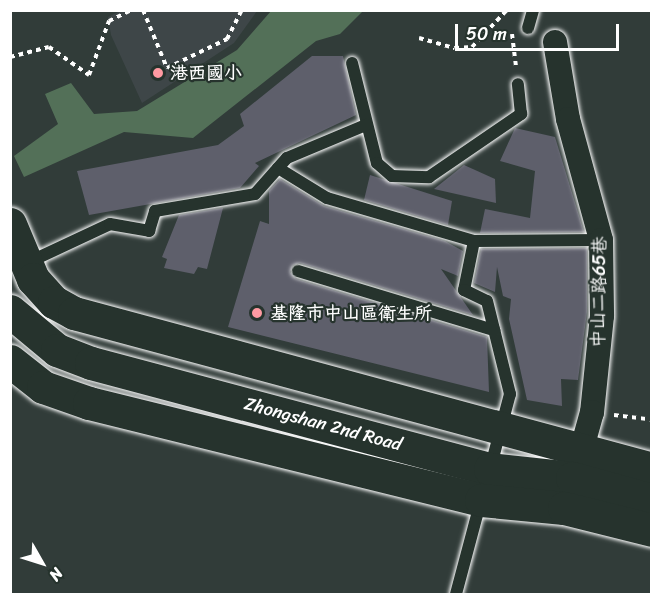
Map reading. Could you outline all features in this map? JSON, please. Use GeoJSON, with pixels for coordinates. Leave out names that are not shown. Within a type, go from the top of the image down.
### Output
{"type":"FeatureCollection","features":[{"type":"Feature","properties":{"kind":"street","name":"中山二路65巷"},"geometry":{"type":"LineString","coordinates":[[555,42],[568,119],[602,240],[602,316],[592,412],[573,479]]}},
{"type":"Feature","properties":{"kind":"street","name":"Zhongshan 2nd Road"},"geometry":{"type":"LineString","coordinates":[[10,224],[25,264],[43,292],[74,313],[501,429],[651,530]]}},
{"type":"Feature","properties":{"kind":"street","name":"Zhongshan 2nd Road"},"geometry":{"type":"LineString","coordinates":[[10,311],[57,350],[91,363],[486,484]]}},
{"type":"Feature","properties":{"kind":"street","name":"Zhongshan 2nd Road"},"geometry":{"type":"LineString","coordinates":[[10,361],[43,387],[89,403],[486,484],[573,479],[651,469]]}},
{"type":"Feature","properties":{"kind":"street","name":"Zhongshan 2nd Road"},"geometry":{"type":"LineString","coordinates":[[573,479],[651,500]]}},
{"type":"Feature","properties":{"kind":"lane"},"geometry":{"type":"LineString","coordinates":[[528,28],[533,10]]}},
{"type":"Feature","properties":{"kind":"lane"},"geometry":{"type":"LineString","coordinates":[[352,63],[377,163],[392,176],[429,177],[521,114],[518,84]]}},
{"type":"Feature","properties":{"kind":"lane"},"geometry":{"type":"LineString","coordinates":[[25,264],[110,224],[149,231],[155,211],[255,194],[287,158],[366,125]]}},
{"type":"Feature","properties":{"kind":"lane"},"geometry":{"type":"LineString","coordinates":[[278,168],[327,198],[474,241],[602,240]]}},
{"type":"Feature","properties":{"kind":"lane"},"geometry":{"type":"LineString","coordinates":[[456,594],[510,394],[487,301],[464,290],[474,241]]}},
{"type":"Feature","properties":{"kind":"lane"},"geometry":{"type":"LineString","coordinates":[[298,272],[494,330]]}},
{"type":"Feature","properties":{"kind":"path"},"geometry":{"type":"LineString","coordinates":[[10,57],[49,47],[89,75],[109,21],[132,10]]}},
{"type":"Feature","properties":{"kind":"path"},"geometry":{"type":"LineString","coordinates":[[143,10],[167,68],[227,39],[242,10]]}},
{"type":"Feature","properties":{"kind":"path"},"geometry":{"type":"LineString","coordinates":[[419,38],[455,48],[472,47],[507,10]]}},
{"type":"Feature","properties":{"kind":"path"},"geometry":{"type":"LineString","coordinates":[[511,29],[518,84]]}},
{"type":"Feature","properties":{"kind":"path"},"geometry":{"type":"LineString","coordinates":[[592,412],[651,420]]}},
{"type":"Feature","properties":{"kind":"shaded area","name":"港西國小"},"geometry":{"type":"Polygon","coordinates":[[[120,11],[257,11],[234,43],[142,103],[111,35],[108,17],[120,11]]]}},
{"type":"Feature","properties":{"kind":"green space"},"geometry":{"type":"Polygon","coordinates":[[[271,11],[362,12],[340,34],[316,41],[193,138],[124,132],[24,177],[14,156],[58,124],[45,94],[71,83],[94,114],[137,111],[237,50],[271,11]]]}},
{"type":"Feature","properties":{"kind":"building"},"geometry":{"type":"Polygon","coordinates":[[[312,56],[343,56],[356,115],[255,163],[259,166],[240,188],[89,215],[77,171],[218,145],[244,126],[240,114],[312,56]]]}},
{"type":"Feature","properties":{"kind":"building"},"geometry":{"type":"Polygon","coordinates":[[[515,128],[555,137],[584,232],[480,233],[485,209],[530,218],[535,171],[500,161],[515,128]]]}},
{"type":"Feature","properties":{"kind":"building"},"geometry":{"type":"Polygon","coordinates":[[[464,165],[495,179],[496,203],[434,189],[464,165]]]}},
{"type":"Feature","properties":{"kind":"building"},"geometry":{"type":"Polygon","coordinates":[[[370,175],[452,201],[448,225],[364,200],[370,175]]]}},
{"type":"Feature","properties":{"kind":"building"},"geometry":{"type":"Polygon","coordinates":[[[280,179],[324,206],[445,241],[463,251],[458,276],[441,269],[473,315],[300,263],[293,265],[290,272],[296,279],[487,337],[489,392],[228,327],[260,221],[269,224],[269,191],[280,179]]]}},
{"type":"Feature","properties":{"kind":"building"},"geometry":{"type":"Polygon","coordinates":[[[223,208],[207,269],[198,267],[194,274],[164,268],[167,259],[162,257],[179,215],[223,208]]]}},
{"type":"Feature","properties":{"kind":"building"},"geometry":{"type":"Polygon","coordinates":[[[587,248],[587,312],[578,380],[561,379],[562,406],[527,400],[509,319],[511,299],[503,296],[497,267],[495,292],[474,283],[481,249],[587,248]]]}},
{"type":"Feature","properties":{"kind":"place","name":"港西國小"},"geometry":{"type":"Point","coordinates":[158,73]}},
{"type":"Feature","properties":{"kind":"place","name":"基隆市中山區衛生所"},"geometry":{"type":"Point","coordinates":[257,313]}}]}
